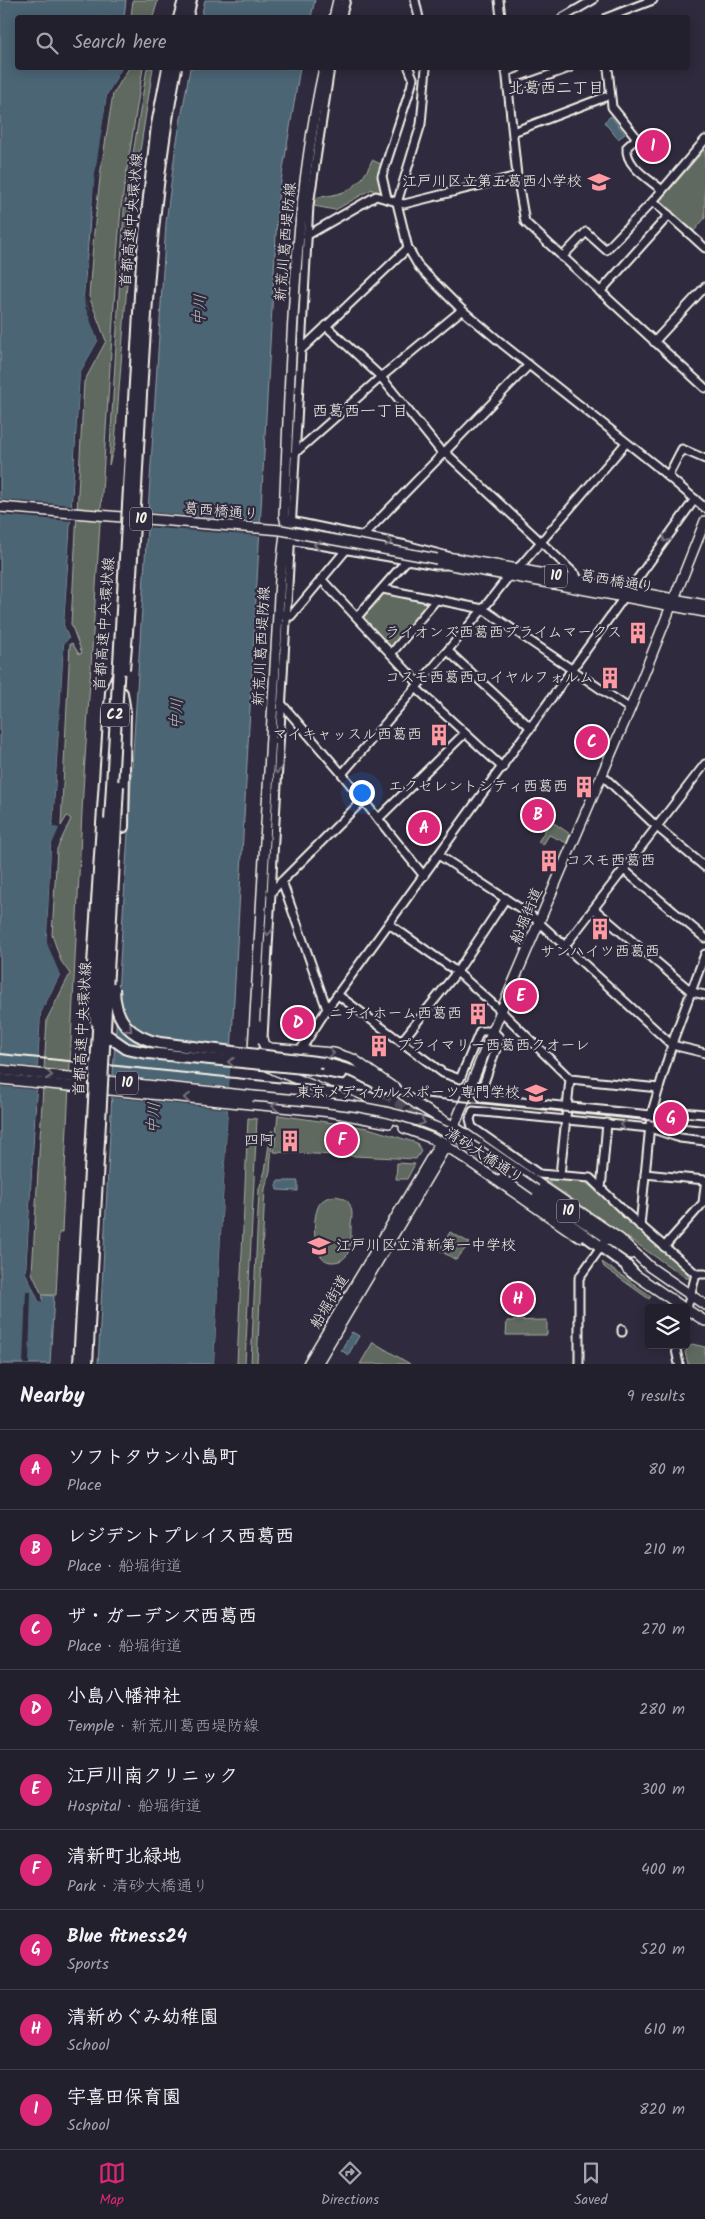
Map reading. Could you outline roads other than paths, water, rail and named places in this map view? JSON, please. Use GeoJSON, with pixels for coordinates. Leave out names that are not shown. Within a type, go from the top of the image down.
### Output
{"type":"FeatureCollection","features":[{"type":"Feature","properties":{"kind":"highway"},"geometry":{"type":"LineString","coordinates":[[180,15],[184,0]]}},
{"type":"Feature","properties":{"kind":"highway"},"geometry":{"type":"LineString","coordinates":[[188,15],[191,0]]}},
{"type":"Feature","properties":{"kind":"highway","name":"首都高速中央環状線"},"geometry":{"type":"LineString","coordinates":[[79,1364],[117,677],[145,225],[157,126],[168,70]]}},
{"type":"Feature","properties":{"kind":"highway","name":"首都高速中央環状線"},"geometry":{"type":"LineString","coordinates":[[87,1364],[109,993],[122,693],[153,228],[163,136],[176,70]]}},
{"type":"Feature","properties":{"kind":"highway"},"geometry":{"type":"LineString","coordinates":[[117,677],[111,692],[91,996],[93,1011],[98,1024],[112,1041],[127,1049],[314,1069],[344,1075],[370,1085]]}},
{"type":"Feature","properties":{"kind":"highway"},"geometry":{"type":"LineString","coordinates":[[122,693],[125,712],[123,827],[114,990],[119,1018],[130,1032],[150,1041],[324,1063],[355,1072],[385,1087],[395,1088]]}},
{"type":"Feature","properties":{"kind":"highway"},"geometry":{"type":"LineString","coordinates":[[504,1177],[602,1245],[633,1273]]}},
{"type":"Feature","properties":{"kind":"main road"},"geometry":{"type":"LineString","coordinates":[[335,15],[338,0]]}},
{"type":"Feature","properties":{"kind":"main road","name":"新荒川葛西堤防線"},"geometry":{"type":"LineString","coordinates":[[255,1057],[253,1045],[307,158],[324,70]]}},
{"type":"Feature","properties":{"kind":"main road","name":"葛西橋通り"},"geometry":{"type":"LineString","coordinates":[[0,507],[281,530],[437,559],[518,569],[578,580],[629,590],[705,612]]}},
{"type":"Feature","properties":{"kind":"main road","name":"船堀街道"},"geometry":{"type":"LineString","coordinates":[[317,1364],[453,1126],[630,709],[705,521]]}},
{"type":"Feature","properties":{"kind":"main road","name":"葛西橋通り"},"geometry":{"type":"LineString","coordinates":[[452,561],[509,576],[622,597],[705,605]]}},
{"type":"Feature","properties":{"kind":"main road"},"geometry":{"type":"LineString","coordinates":[[255,1013],[257,1028],[264,1044],[255,1057],[274,1070],[400,1121],[409,1129]]}},
{"type":"Feature","properties":{"kind":"main road","name":"清砂大橋通り"},"geometry":{"type":"LineString","coordinates":[[264,1044],[280,1050],[334,1054],[353,1059],[620,1239],[650,1267],[705,1305]]}},
{"type":"Feature","properties":{"kind":"main road","name":"清砂大橋通り"},"geometry":{"type":"LineString","coordinates":[[0,1070],[310,1102],[389,1112],[417,1120],[455,1136],[536,1190],[599,1233],[602,1245]]}},
{"type":"Feature","properties":{"kind":"main road","name":"清砂大橋通り"},"geometry":{"type":"LineString","coordinates":[[0,1079],[353,1115],[409,1129],[443,1144],[602,1245]]}},
{"type":"Feature","properties":{"kind":"main road","name":"船堀街道"},"geometry":{"type":"LineString","coordinates":[[308,1364],[443,1144]]}},
{"type":"Feature","properties":{"kind":"main road","name":"10"},"geometry":{"type":"LineString","coordinates":[[602,1245],[650,1267]]}},
{"type":"Feature","properties":{"kind":"main road"},"geometry":{"type":"LineString","coordinates":[[633,1273],[677,1304]]}},
{"type":"Feature","properties":{"kind":"main road"},"geometry":{"type":"LineString","coordinates":[[690,1312],[705,1321]]}},
{"type":"Feature","properties":{"kind":"street"},"geometry":{"type":"LineString","coordinates":[[342,15],[346,0]]}},
{"type":"Feature","properties":{"kind":"street"},"geometry":{"type":"LineString","coordinates":[[415,0],[418,15]]}},
{"type":"Feature","properties":{"kind":"street"},"geometry":{"type":"LineString","coordinates":[[499,0],[499,15]]}},
{"type":"Feature","properties":{"kind":"street"},"geometry":{"type":"LineString","coordinates":[[567,15],[594,0]]}},
{"type":"Feature","properties":{"kind":"street"},"geometry":{"type":"LineString","coordinates":[[614,15],[653,0]]}},
{"type":"Feature","properties":{"kind":"street"},"geometry":{"type":"LineString","coordinates":[[264,1044],[285,617],[290,540],[293,524],[291,521],[301,350],[303,236],[330,70]]}},
{"type":"Feature","properties":{"kind":"street"},"geometry":{"type":"LineString","coordinates":[[387,198],[382,176],[411,87],[413,78],[409,70]]}},
{"type":"Feature","properties":{"kind":"street"},"geometry":{"type":"LineString","coordinates":[[426,70],[421,124],[398,203],[408,248],[418,267],[462,310],[705,508]]}},
{"type":"Feature","properties":{"kind":"street"},"geometry":{"type":"LineString","coordinates":[[506,70],[523,220],[705,388]]}},
{"type":"Feature","properties":{"kind":"street"},"geometry":{"type":"LineString","coordinates":[[508,90],[563,70]]}},
{"type":"Feature","properties":{"kind":"street"},"geometry":{"type":"LineString","coordinates":[[608,70],[612,107],[637,138],[627,146],[626,153],[633,165],[662,190]]}},
{"type":"Feature","properties":{"kind":"street"},"geometry":{"type":"LineString","coordinates":[[512,132],[605,97]]}},
{"type":"Feature","properties":{"kind":"street"},"geometry":{"type":"LineString","coordinates":[[562,257],[586,232],[606,250],[705,140]]}},
{"type":"Feature","properties":{"kind":"street"},"geometry":{"type":"LineString","coordinates":[[303,236],[376,196],[404,204],[517,176]]}},
{"type":"Feature","properties":{"kind":"street"},"geometry":{"type":"LineString","coordinates":[[652,201],[705,248]]}},
{"type":"Feature","properties":{"kind":"street"},"geometry":{"type":"LineString","coordinates":[[600,292],[669,215]]}},
{"type":"Feature","properties":{"kind":"street"},"geometry":{"type":"LineString","coordinates":[[301,350],[408,248]]}},
{"type":"Feature","properties":{"kind":"street"},"geometry":{"type":"LineString","coordinates":[[654,342],[705,287]]}},
{"type":"Feature","properties":{"kind":"street"},"geometry":{"type":"LineString","coordinates":[[294,454],[381,377],[462,310]]}},
{"type":"Feature","properties":{"kind":"street"},"geometry":{"type":"LineString","coordinates":[[326,326],[381,377],[444,453],[576,574],[578,580]]}},
{"type":"Feature","properties":{"kind":"street"},"geometry":{"type":"LineString","coordinates":[[362,537],[529,366]]}},
{"type":"Feature","properties":{"kind":"street"},"geometry":{"type":"LineString","coordinates":[[342,774],[483,610],[509,576],[518,569],[542,542],[626,443]]}},
{"type":"Feature","properties":{"kind":"street"},"geometry":{"type":"LineString","coordinates":[[668,476],[682,449],[705,459]]}},
{"type":"Feature","properties":{"kind":"street"},"geometry":{"type":"LineString","coordinates":[[300,1051],[327,1009],[440,856],[622,597],[695,499]]}},
{"type":"Feature","properties":{"kind":"street"},"geometry":{"type":"LineString","coordinates":[[291,521],[406,545],[452,561]]}},
{"type":"Feature","properties":{"kind":"street"},"geometry":{"type":"LineString","coordinates":[[337,548],[340,532]]}},
{"type":"Feature","properties":{"kind":"street"},"geometry":{"type":"LineString","coordinates":[[290,540],[407,560],[452,561]]}},
{"type":"Feature","properties":{"kind":"street"},"geometry":{"type":"LineString","coordinates":[[285,617],[291,616],[346,550]]}},
{"type":"Feature","properties":{"kind":"street"},"geometry":{"type":"LineString","coordinates":[[357,617],[407,560]]}},
{"type":"Feature","properties":{"kind":"street"},"geometry":{"type":"LineString","coordinates":[[321,579],[391,654],[417,686],[464,734],[503,768]]}},
{"type":"Feature","properties":{"kind":"street"},"geometry":{"type":"LineString","coordinates":[[383,589],[483,610],[630,709]]}},
{"type":"Feature","properties":{"kind":"street"},"geometry":{"type":"LineString","coordinates":[[391,654],[436,600]]}},
{"type":"Feature","properties":{"kind":"street"},"geometry":{"type":"LineString","coordinates":[[279,605],[285,617]]}},
{"type":"Feature","properties":{"kind":"street"},"geometry":{"type":"LineString","coordinates":[[448,651],[531,728]]}},
{"type":"Feature","properties":{"kind":"street"},"geometry":{"type":"LineString","coordinates":[[281,704],[342,774],[424,876]]}},
{"type":"Feature","properties":{"kind":"street"},"geometry":{"type":"LineString","coordinates":[[378,819],[464,734]]}},
{"type":"Feature","properties":{"kind":"street"},"geometry":{"type":"LineString","coordinates":[[564,947],[705,764]]}},
{"type":"Feature","properties":{"kind":"street"},"geometry":{"type":"LineString","coordinates":[[602,775],[657,827],[705,867]]}},
{"type":"Feature","properties":{"kind":"street"},"geometry":{"type":"LineString","coordinates":[[270,893],[363,800]]}},
{"type":"Feature","properties":{"kind":"street"},"geometry":{"type":"LineString","coordinates":[[440,856],[506,898],[539,924],[672,1045],[705,1053]]}},
{"type":"Feature","properties":{"kind":"street"},"geometry":{"type":"LineString","coordinates":[[624,870],[705,938]]}},
{"type":"Feature","properties":{"kind":"street"},"geometry":{"type":"LineString","coordinates":[[282,881],[327,1009]]}},
{"type":"Feature","properties":{"kind":"street"},"geometry":{"type":"LineString","coordinates":[[402,1042],[457,972],[506,898]]}},
{"type":"Feature","properties":{"kind":"street"},"geometry":{"type":"LineString","coordinates":[[594,909],[692,992],[705,995]]}},
{"type":"Feature","properties":{"kind":"street"},"geometry":{"type":"LineString","coordinates":[[389,924],[457,972],[501,1011],[570,1078],[659,1088]]}},
{"type":"Feature","properties":{"kind":"street"},"geometry":{"type":"LineString","coordinates":[[640,1226],[651,1115],[672,1045],[705,954]]}},
{"type":"Feature","properties":{"kind":"street"},"geometry":{"type":"LineString","coordinates":[[338,996],[443,1073],[460,1079],[480,1030],[493,1031],[500,1038],[480,1094],[482,1098],[651,1115],[682,1112],[705,1114]]}},
{"type":"Feature","properties":{"kind":"street"},"geometry":{"type":"LineString","coordinates":[[560,1175],[570,1078]]}},
{"type":"Feature","properties":{"kind":"street"},"geometry":{"type":"LineString","coordinates":[[705,1141],[680,1138],[650,1128],[566,1119],[472,1113],[470,1119],[472,1128],[540,1174],[590,1178],[640,1226],[696,1274],[705,1274]]}},
{"type":"Feature","properties":{"kind":"street"},"geometry":{"type":"LineString","coordinates":[[601,1189],[607,1123]]}},
{"type":"Feature","properties":{"kind":"street"},"geometry":{"type":"LineString","coordinates":[[645,1174],[705,1180]]}},
{"type":"Feature","properties":{"kind":"street"},"geometry":{"type":"LineString","coordinates":[[664,1247],[703,1203],[705,1186]]}},
{"type":"Feature","properties":{"kind":"street"},"geometry":{"type":"LineString","coordinates":[[579,1364],[579,1278],[602,1245]]}},
{"type":"Feature","properties":{"kind":"street"},"geometry":{"type":"LineString","coordinates":[[688,1304],[696,1274]]}},
{"type":"Feature","properties":{"kind":"street"},"geometry":{"type":"LineString","coordinates":[[676,1349],[679,1364]]}},
{"type":"Feature","properties":{"kind":"water"},"geometry":{"type":"Polygon","coordinates":[[[0,0],[126,0],[124,15],[15,15],[15,70],[121,70],[107,95],[90,219],[84,296],[98,341],[80,373],[64,625],[69,638],[64,644],[53,826],[60,828],[51,846],[47,935],[60,975],[41,1013],[26,1273],[39,1301],[42,1301],[42,1295],[54,1296],[50,1364],[0,1364],[0,0]]]}},
{"type":"Feature","properties":{"kind":"water"},"geometry":{"type":"Polygon","coordinates":[[[205,0],[315,0],[311,15],[201,15],[205,0]]]}},
{"type":"Feature","properties":{"kind":"water","name":"中川"},"geometry":{"type":"Polygon","coordinates":[[[190,70],[300,70],[278,199],[214,1364],[98,1364],[113,1074],[166,223],[175,152],[190,70]]]}},
{"type":"Feature","properties":{"kind":"water"},"geometry":{"type":"Polygon","coordinates":[[[611,116],[625,134],[618,139],[604,122],[611,116]]]}},
{"type":"Feature","properties":{"kind":"water"},"geometry":{"type":"Polygon","coordinates":[[[277,1181],[298,1181],[298,1191],[277,1190],[277,1181]]]}},
{"type":"Feature","properties":{"kind":"water"},"geometry":{"type":"Polygon","coordinates":[[[352,1332],[359,1336],[348,1355],[341,1350],[352,1332]]]}},
{"type":"Feature","properties":{"kind":"tunnel"},"geometry":{"type":"LineString","coordinates":[[371,1085],[409,1109],[504,1177]]}},
{"type":"Feature","properties":{"kind":"railway"},"geometry":{"type":"LineString","coordinates":[[0,1054],[705,1126]]}},
{"type":"Feature","properties":{"kind":"place","name":"宇喜田保育園"},"geometry":{"type":"Point","coordinates":[653,146]}},
{"type":"Feature","properties":{"kind":"place","name":"江戸川区立第五葛西小学校"},"geometry":{"type":"Point","coordinates":[599,182]}},
{"type":"Feature","properties":{"kind":"place","name":"ライオンズ西葛西プライムマークス"},"geometry":{"type":"Point","coordinates":[638,633]}},
{"type":"Feature","properties":{"kind":"place","name":"コスモ西葛西ロイヤルフォルム"},"geometry":{"type":"Point","coordinates":[610,678]}},
{"type":"Feature","properties":{"kind":"place","name":"マイキャッスル西葛西"},"geometry":{"type":"Point","coordinates":[439,735]}},
{"type":"Feature","properties":{"kind":"place","name":"ザ・ガーデンズ西葛西"},"geometry":{"type":"Point","coordinates":[592,742]}},
{"type":"Feature","properties":{"kind":"place","name":"エクセレントシティ西葛西"},"geometry":{"type":"Point","coordinates":[584,787]}},
{"type":"Feature","properties":{"kind":"place","name":"レジデントプレイス西葛西"},"geometry":{"type":"Point","coordinates":[538,815]}},
{"type":"Feature","properties":{"kind":"place","name":"ソフトタウン小島町"},"geometry":{"type":"Point","coordinates":[424,828]}},
{"type":"Feature","properties":{"kind":"place","name":"コスモ西葛西"},"geometry":{"type":"Point","coordinates":[549,861]}},
{"type":"Feature","properties":{"kind":"place","name":"サンハイツ西葛西"},"geometry":{"type":"Point","coordinates":[600,929]}},
{"type":"Feature","properties":{"kind":"place","name":"江戸川南クリニック"},"geometry":{"type":"Point","coordinates":[521,996]}},
{"type":"Feature","properties":{"kind":"place","name":"ニチイホーム西葛西"},"geometry":{"type":"Point","coordinates":[478,1014]}},
{"type":"Feature","properties":{"kind":"place","name":"小島八幡神社"},"geometry":{"type":"Point","coordinates":[298,1023]}},
{"type":"Feature","properties":{"kind":"place","name":"プライマリー西葛西クオーレ"},"geometry":{"type":"Point","coordinates":[379,1046]}},
{"type":"Feature","properties":{"kind":"place","name":"東京メディカルスポーツ専門学校"},"geometry":{"type":"Point","coordinates":[536,1093]}},
{"type":"Feature","properties":{"kind":"place","name":"Blue fitness24"},"geometry":{"type":"Point","coordinates":[671,1118]}},
{"type":"Feature","properties":{"kind":"place","name":"清新町北緑地"},"geometry":{"type":"Point","coordinates":[342,1140]}},
{"type":"Feature","properties":{"kind":"place","name":"四阿"},"geometry":{"type":"Point","coordinates":[290,1141]}},
{"type":"Feature","properties":{"kind":"place","name":"江戸川区立清新第一中学校"},"geometry":{"type":"Point","coordinates":[319,1246]}},
{"type":"Feature","properties":{"kind":"place","name":"清新めぐみ幼稚園"},"geometry":{"type":"Point","coordinates":[518,1299]}},
{"type":"Feature","properties":{"kind":"district","name":"北葛西二丁目"},"geometry":{"type":"Point","coordinates":[556,88]}},
{"type":"Feature","properties":{"kind":"district","name":"西葛西一丁目"},"geometry":{"type":"Point","coordinates":[360,411]}}]}
